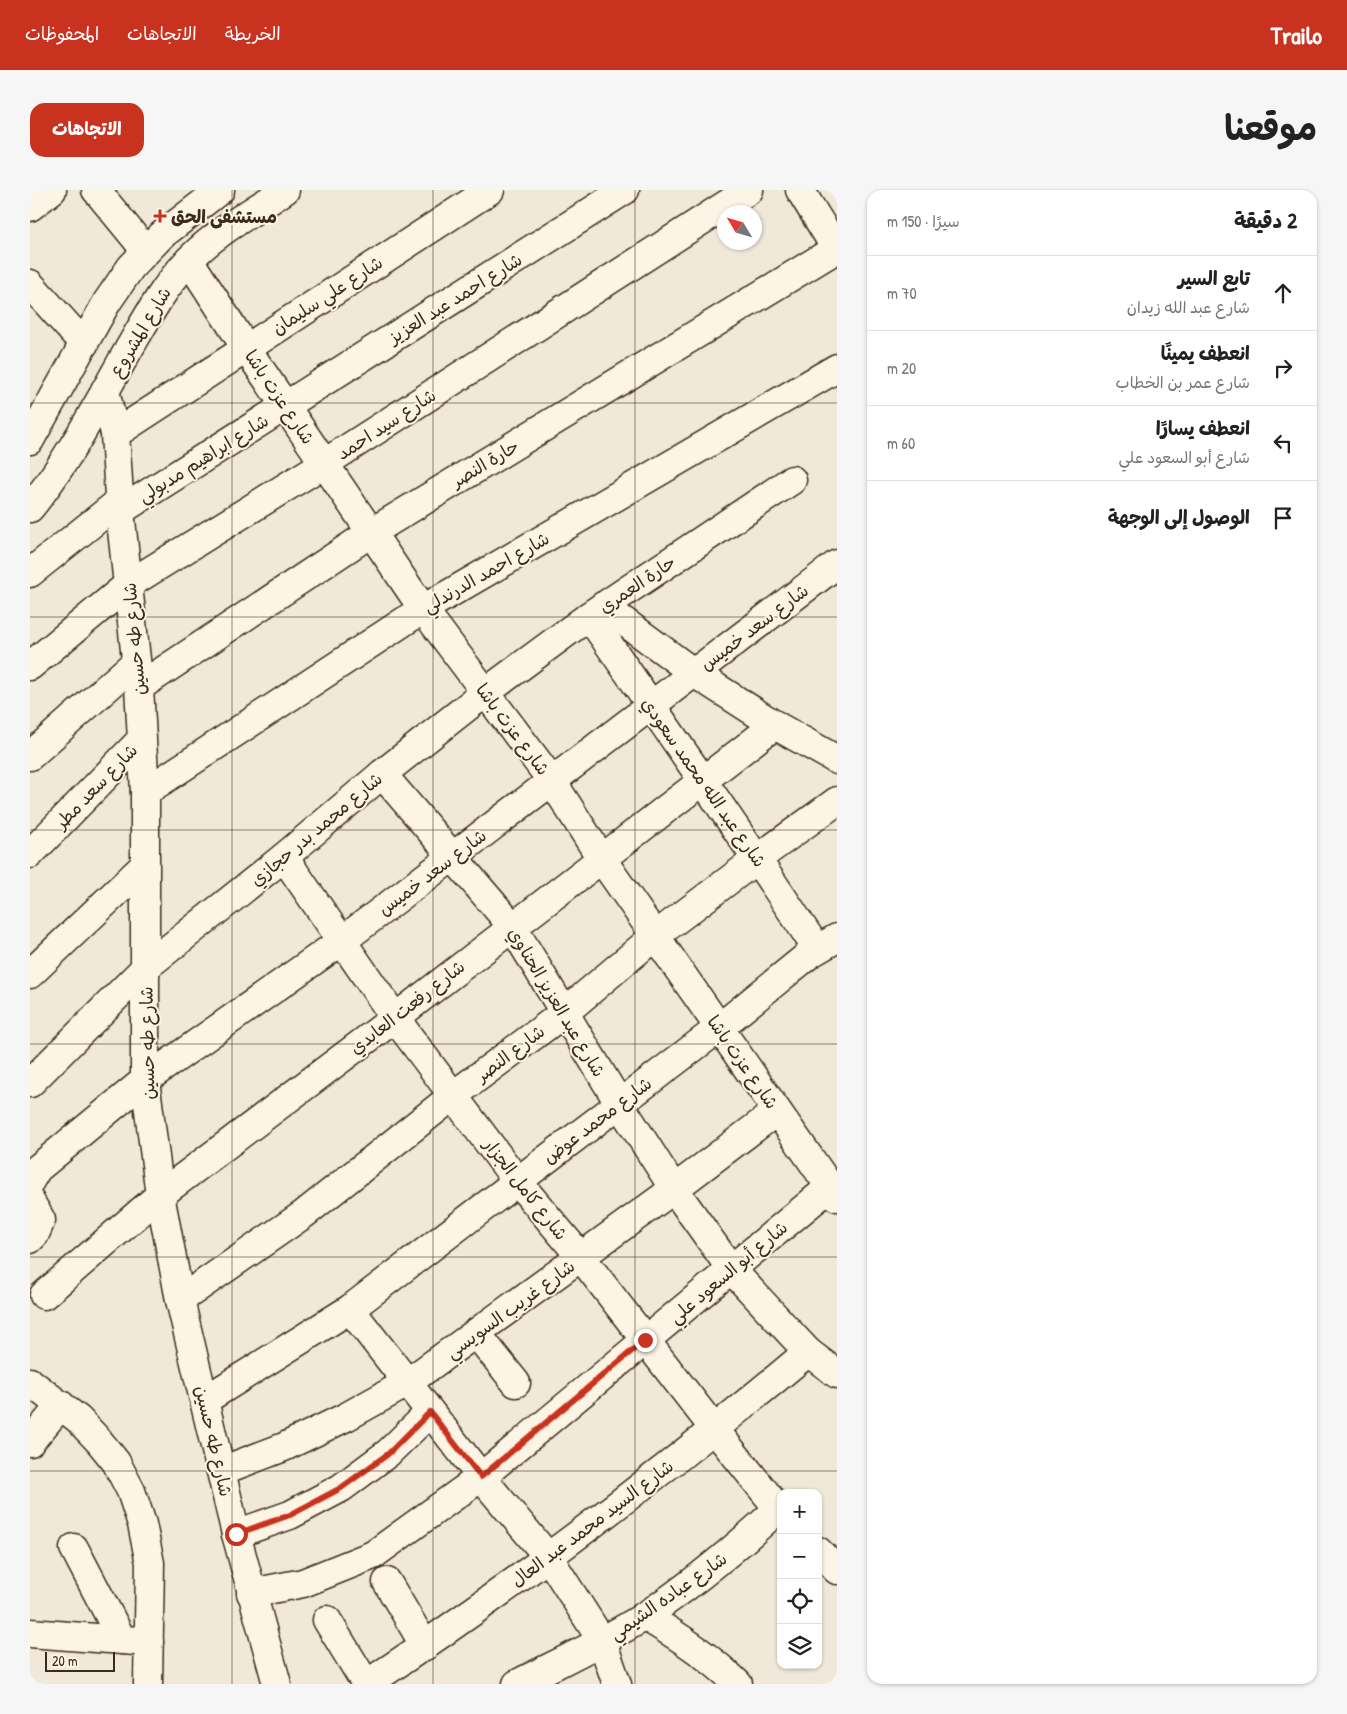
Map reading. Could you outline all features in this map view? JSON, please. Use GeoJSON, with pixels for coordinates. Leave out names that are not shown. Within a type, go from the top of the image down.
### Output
{"type":"FeatureCollection","features":[{"type":"Feature","properties":{"kind":"street"},"geometry":{"type":"LineString","coordinates":[[30,207],[52,190]]}},
{"type":"Feature","properties":{"kind":"street"},"geometry":{"type":"LineString","coordinates":[[96,190],[146,251]]}},
{"type":"Feature","properties":{"kind":"street"},"geometry":{"type":"LineString","coordinates":[[30,440],[119,284],[146,251],[162,236],[220,190]]}},
{"type":"Feature","properties":{"kind":"street","name":"شارع المشروع"},"geometry":{"type":"LineString","coordinates":[[30,508],[56,473],[159,298],[189,260],[209,241],[285,190]]}},
{"type":"Feature","properties":{"kind":"street","name":"شارع علي سليمان"},"geometry":{"type":"LineString","coordinates":[[115,434],[490,190]]}},
{"type":"Feature","properties":{"kind":"street","name":"شارع احمد عبد العزيز"},"geometry":{"type":"LineString","coordinates":[[286,406],[624,190]]}},
{"type":"Feature","properties":{"kind":"street","name":"شارع سيد احمد"},"geometry":{"type":"LineString","coordinates":[[30,666],[129,584],[325,463],[749,190]]}},
{"type":"Feature","properties":{"kind":"street"},"geometry":{"type":"LineString","coordinates":[[800,190],[836,249]]}},
{"type":"Feature","properties":{"kind":"street","name":"حارة النصر"},"geometry":{"type":"LineString","coordinates":[[30,756],[138,674],[836,249]]}},
{"type":"Feature","properties":{"kind":"street","name":"شارع عزت باشا"},"geometry":{"type":"LineString","coordinates":[[189,260],[246,348],[423,609],[552,781],[601,858],[834,1192]]}},
{"type":"Feature","properties":{"kind":"street"},"geometry":{"type":"LineString","coordinates":[[30,284],[84,344]]}},
{"type":"Feature","properties":{"kind":"street","name":"شارع احمد الدرندلي"},"geometry":{"type":"LineString","coordinates":[[145,792],[423,609],[837,368]]}},
{"type":"Feature","properties":{"kind":"street","name":"شارع طه حسين"},"geometry":{"type":"LineString","coordinates":[[105,390],[115,434],[120,506],[138,674],[145,792],[145,1080],[160,1196],[180,1300],[236,1534],[277,1684]]}},
{"type":"Feature","properties":{"kind":"street","name":"شارع ابراهيم مدبولي"},"geometry":{"type":"LineString","coordinates":[[30,573],[120,506],[286,406]]}},
{"type":"Feature","properties":{"kind":"street","name":"حارة العمري"},"geometry":{"type":"LineString","coordinates":[[486,692],[596,611],[792,480]]}},
{"type":"Feature","properties":{"kind":"street","name":"شارع سعد خميس"},"geometry":{"type":"LineString","coordinates":[[30,1181],[37,1169],[145,1080],[343,940],[837,564]]}},
{"type":"Feature","properties":{"kind":"street"},"geometry":{"type":"LineString","coordinates":[[596,611],[775,725],[837,760]]}},
{"type":"Feature","properties":{"kind":"street","name":"شارع عبد الله محمد سعودي"},"geometry":{"type":"LineString","coordinates":[[596,611],[651,705],[702,781],[757,858],[827,943]]}},
{"type":"Feature","properties":{"kind":"street","name":"شارع محمد بدر حجازي"},"geometry":{"type":"LineString","coordinates":[[30,1083],[146,967],[284,857],[382,774],[486,692]]}},
{"type":"Feature","properties":{"kind":"street","name":"شارع رفعت العابدي"},"geometry":{"type":"LineString","coordinates":[[44,1295],[160,1196],[395,1018],[775,725]]}},
{"type":"Feature","properties":{"kind":"street","name":"شارع سعد مطر"},"geometry":{"type":"LineString","coordinates":[[30,854],[141,740]]}},
{"type":"Feature","properties":{"kind":"street","name":"شارع عبد العزيز الحناوي"},"geometry":{"type":"LineString","coordinates":[[382,774],[512,926],[619,1104],[674,1189],[731,1269],[808,1352],[837,1374]]}},
{"type":"Feature","properties":{"kind":"street","name":"شارع النصر"},"geometry":{"type":"LineString","coordinates":[[180,1300],[304,1214],[454,1094],[564,1013],[655,936],[837,800]]}},
{"type":"Feature","properties":{"kind":"street","name":"شارع كامل الجزار"},"geometry":{"type":"LineString","coordinates":[[284,857],[395,1018],[454,1094],[517,1181],[581,1257],[777,1508]]}},
{"type":"Feature","properties":{"kind":"street"},"geometry":{"type":"LineString","coordinates":[[30,974],[144,866]]}},
{"type":"Feature","properties":{"kind":"street","name":"شارع محمد عوض"},"geometry":{"type":"LineString","coordinates":[[205,1400],[350,1309],[719,1028],[827,943]]}},
{"type":"Feature","properties":{"kind":"street","name":"شارع غريب السويسي"},"geometry":{"type":"LineString","coordinates":[[221,1471],[284,1447],[346,1418],[408,1383],[674,1189],[777,1111]]}},
{"type":"Feature","properties":{"kind":"street","name":"شارع أبو السعود علي"},"geometry":{"type":"LineString","coordinates":[[251,1593],[303,1583],[373,1554],[481,1477],[731,1269],[834,1192]]}},
{"type":"Feature","properties":{"kind":"street"},"geometry":{"type":"LineString","coordinates":[[30,1201],[41,1220],[30,1239]]}},
{"type":"Feature","properties":{"kind":"street"},"geometry":{"type":"LineString","coordinates":[[350,1309],[481,1477],[548,1558],[602,1641],[617,1684]]}},
{"type":"Feature","properties":{"kind":"street"},"geometry":{"type":"LineString","coordinates":[[476,1333],[516,1383]]}},
{"type":"Feature","properties":{"kind":"street","name":"شارع السيد محمد عبد العال"},"geometry":{"type":"LineString","coordinates":[[366,1684],[425,1646],[548,1558],[715,1430],[808,1352]]}},
{"type":"Feature","properties":{"kind":"street"},"geometry":{"type":"LineString","coordinates":[[30,1382],[78,1419],[99,1441],[116,1462],[131,1491],[142,1524],[150,1563],[149,1642],[143,1682]]}},
{"type":"Feature","properties":{"kind":"street"},"geometry":{"type":"LineString","coordinates":[[30,1442],[61,1405]]}},
{"type":"Feature","properties":{"kind":"street"},"geometry":{"type":"LineString","coordinates":[[236,1534],[290,1515],[341,1488],[388,1454],[430,1412]]}},
{"type":"Feature","properties":{"kind":"street","name":"شارع عباده الشيمي"},"geometry":{"type":"LineString","coordinates":[[540,1679],[644,1616],[699,1578],[777,1512]]}},
{"type":"Feature","properties":{"kind":"street"},"geometry":{"type":"LineString","coordinates":[[74,1548],[122,1640]]}},
{"type":"Feature","properties":{"kind":"street"},"geometry":{"type":"LineString","coordinates":[[822,1555],[837,1570]]}},
{"type":"Feature","properties":{"kind":"street"},"geometry":{"type":"LineString","coordinates":[[387,1582],[425,1646]]}},
{"type":"Feature","properties":{"kind":"street"},"geometry":{"type":"LineString","coordinates":[[644,1616],[683,1639],[719,1666],[738,1684]]}},
{"type":"Feature","properties":{"kind":"street"},"geometry":{"type":"LineString","coordinates":[[327,1620],[366,1684]]}},
{"type":"Feature","properties":{"kind":"street"},"geometry":{"type":"LineString","coordinates":[[30,1633],[149,1642]]}},
{"type":"Feature","properties":{"kind":"place","name":"مستشفى الحق"},"geometry":{"type":"Point","coordinates":[160,216]}},
{"type":"Feature","properties":{"kind":"route"},"geometry":{"type":"LineString","coordinates":[[236,1534],[290,1515],[341,1488],[388,1454],[430,1412],[481,1477],[645,1340]]}}]}
